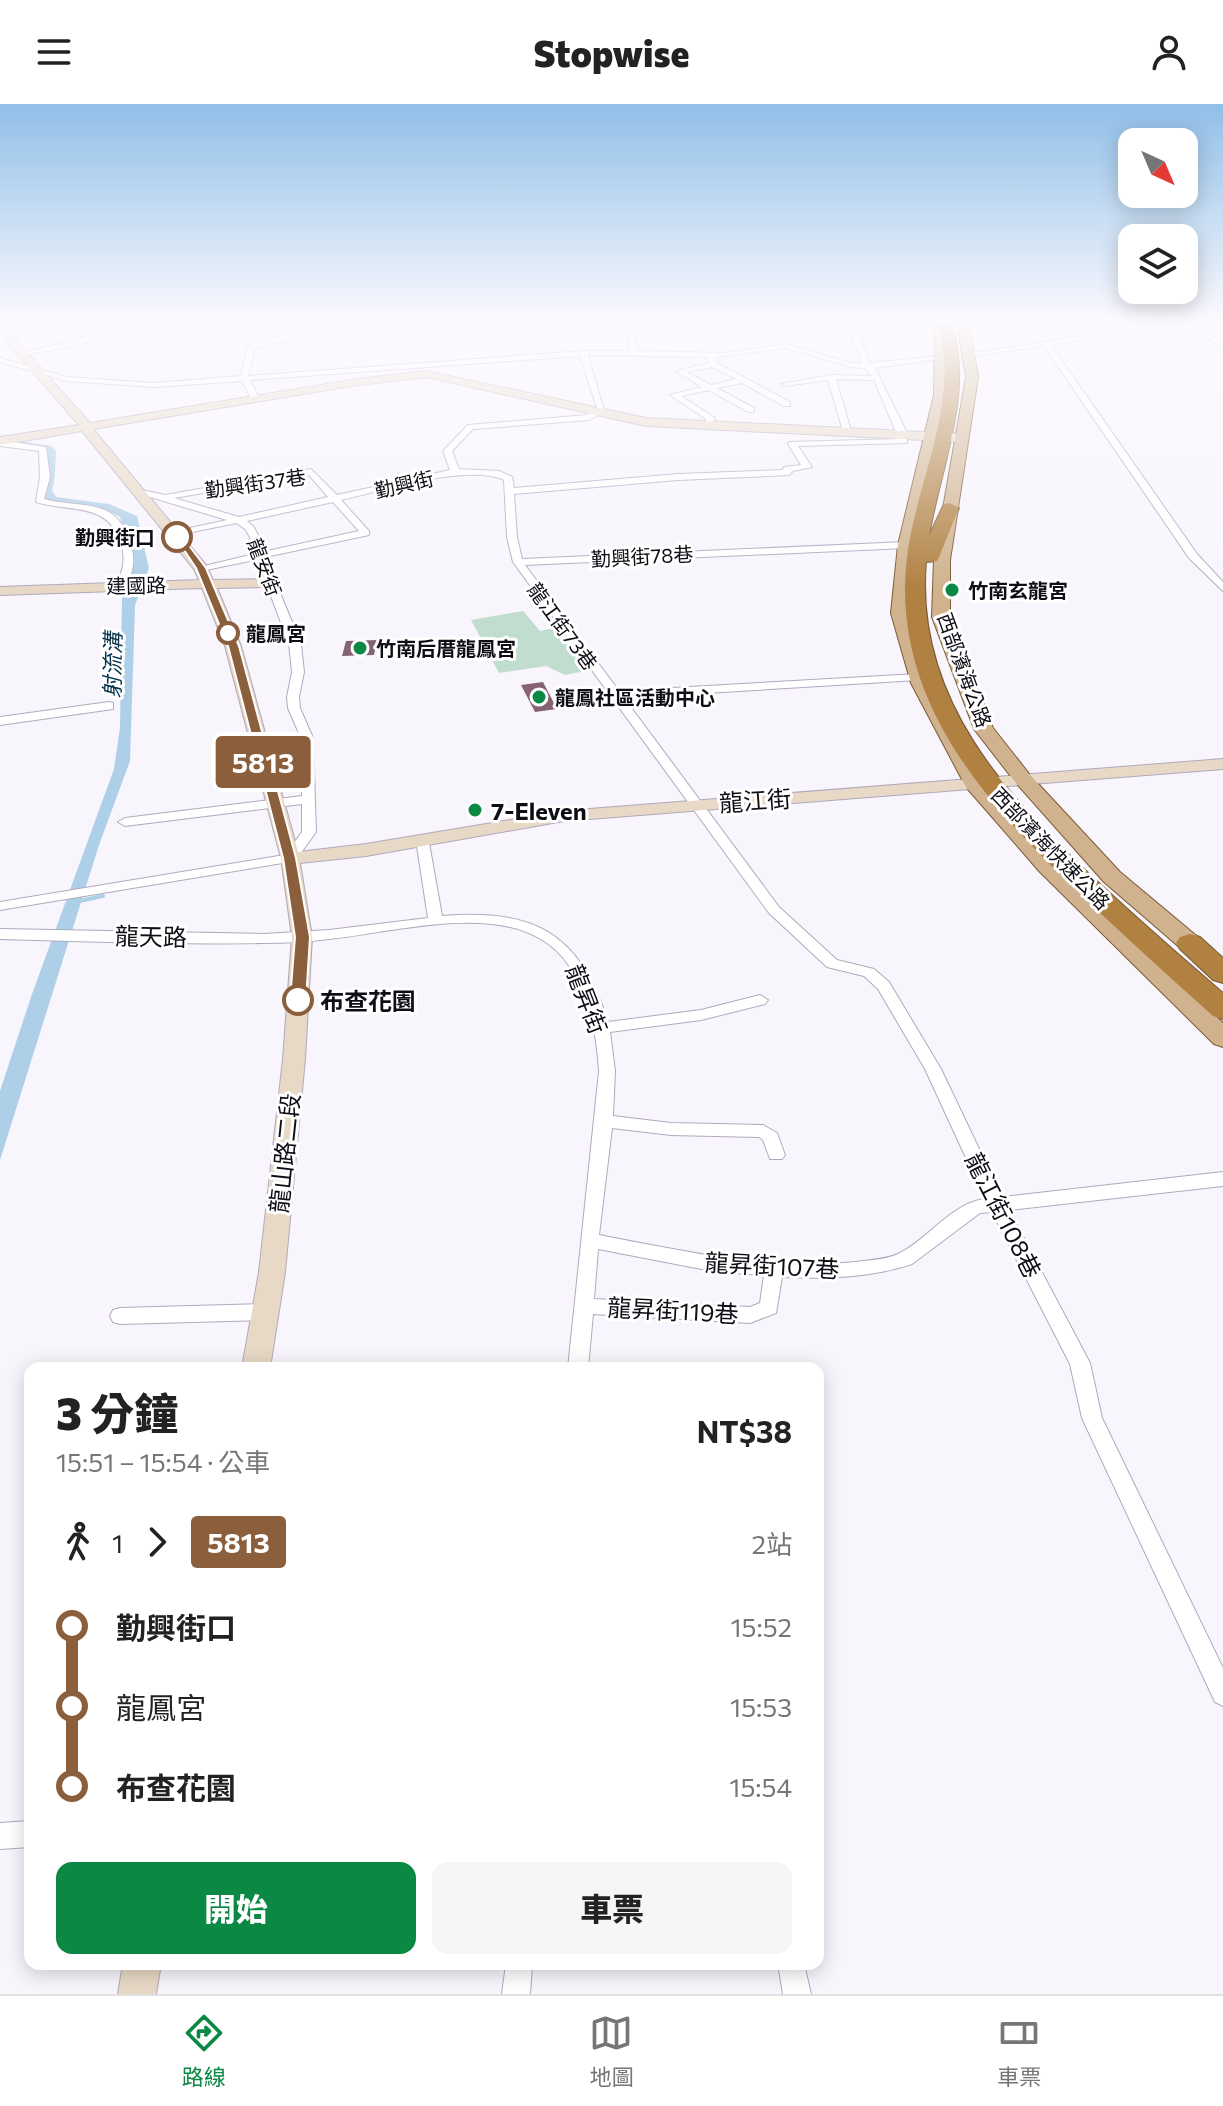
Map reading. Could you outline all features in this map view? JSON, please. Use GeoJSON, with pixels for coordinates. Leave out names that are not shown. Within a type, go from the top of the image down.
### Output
{"type":"FeatureCollection","features":[{"type":"Feature","properties":{"kind":"highway","name":"西部濱海快速公路"},"geometry":{"type":"LineString","coordinates":[[949,411],[930,557],[928,611],[935,644],[961,710],[996,781]]}},
{"type":"Feature","properties":{"kind":"highway","name":"西部濱海快速公路"},"geometry":{"type":"LineString","coordinates":[[947,437],[917,557],[915,608],[922,645],[944,708],[1037,837],[1168,943],[1223,1009]]}},
{"type":"Feature","properties":{"kind":"highway"},"geometry":{"type":"LineString","coordinates":[[930,557],[950,508]]}},
{"type":"Feature","properties":{"kind":"highway"},"geometry":{"type":"LineString","coordinates":[[903,572],[915,608]]}},
{"type":"Feature","properties":{"kind":"highway"},"geometry":{"type":"LineString","coordinates":[[1168,943],[1223,973]]}},
{"type":"Feature","properties":{"kind":"highway"},"geometry":{"type":"LineString","coordinates":[[1168,943],[1223,989]]}},
{"type":"Feature","properties":{"kind":"highway"},"geometry":{"type":"LineString","coordinates":[[1168,943],[1223,1027]]}},
{"type":"Feature","properties":{"kind":"main road","name":"西部濱海公路"},"geometry":{"type":"LineString","coordinates":[[943,411],[950,508],[942,560],[941,617],[984,729],[996,781],[1047,866],[1223,1038]]}},
{"type":"Feature","properties":{"kind":"main road","name":"西部濱海公路"},"geometry":{"type":"LineString","coordinates":[[958,411],[906,545],[900,613],[918,677],[950,744],[1112,877],[1168,943]]}},
{"type":"Feature","properties":{"kind":"street","name":"龍山路二段"},"geometry":{"type":"LineString","coordinates":[[76,411],[85,427],[175,534],[204,576],[233,646],[290,858],[302,937],[294,1059],[266,1312],[257,1362]]}},
{"type":"Feature","properties":{"kind":"street"},"geometry":{"type":"LineString","coordinates":[[2,441],[178,411]]}},
{"type":"Feature","properties":{"kind":"street"},"geometry":{"type":"LineString","coordinates":[[587,411],[646,422],[947,437]]}},
{"type":"Feature","properties":{"kind":"street"},"geometry":{"type":"LineString","coordinates":[[700,411],[711,418],[705,426]]}},
{"type":"Feature","properties":{"kind":"street"},"geometry":{"type":"LineString","coordinates":[[841,411],[847,431]]}},
{"type":"Feature","properties":{"kind":"street"},"geometry":{"type":"LineString","coordinates":[[511,491],[577,488],[678,477],[789,472],[787,469],[807,467],[792,444],[904,441],[892,411]]}},
{"type":"Feature","properties":{"kind":"street"},"geometry":{"type":"LineString","coordinates":[[1093,411],[1193,556],[1223,588]]}},
{"type":"Feature","properties":{"kind":"street","name":"勤興街"},"geometry":{"type":"LineString","coordinates":[[175,534],[454,472],[455,467],[447,451],[471,427],[589,417],[595,413]]}},
{"type":"Feature","properties":{"kind":"street"},"geometry":{"type":"LineString","coordinates":[[2,441],[43,449],[45,477],[39,500],[110,513],[121,522],[131,566],[122,586]]}},
{"type":"Feature","properties":{"kind":"street","name":"勤興街37巷"},"geometry":{"type":"LineString","coordinates":[[164,497],[311,472],[336,499]]}},
{"type":"Feature","properties":{"kind":"street"},"geometry":{"type":"LineString","coordinates":[[454,472],[505,476],[509,479],[512,537],[518,562]]}},
{"type":"Feature","properties":{"kind":"street","name":"龍安街"},"geometry":{"type":"LineString","coordinates":[[136,490],[239,520],[250,528],[264,554],[271,583],[295,644],[298,672],[294,708],[307,738],[309,832],[290,858]]}},
{"type":"Feature","properties":{"kind":"street"},"geometry":{"type":"LineString","coordinates":[[204,576],[264,554],[366,533],[336,499]]}},
{"type":"Feature","properties":{"kind":"street","name":"勤興街78巷"},"geometry":{"type":"LineString","coordinates":[[518,562],[906,545]]}},
{"type":"Feature","properties":{"kind":"street","name":"龍江街73巷"},"geometry":{"type":"LineString","coordinates":[[518,562],[696,804]]}},
{"type":"Feature","properties":{"kind":"street","name":"建國路"},"geometry":{"type":"LineString","coordinates":[[0,591],[141,585],[204,576],[271,583]]}},
{"type":"Feature","properties":{"kind":"street"},"geometry":{"type":"LineString","coordinates":[[615,695],[918,677]]}},
{"type":"Feature","properties":{"kind":"street"},"geometry":{"type":"LineString","coordinates":[[0,721],[109,706]]}},
{"type":"Feature","properties":{"kind":"street","name":"龍江街"},"geometry":{"type":"LineString","coordinates":[[290,858],[564,816],[1223,764]]}},
{"type":"Feature","properties":{"kind":"street"},"geometry":{"type":"LineString","coordinates":[[125,822],[308,799]]}},
{"type":"Feature","properties":{"kind":"street","name":"龍江街108巷"},"geometry":{"type":"LineString","coordinates":[[696,804],[774,910],[832,964],[869,972],[884,986],[933,1069],[996,1203],[1080,1363],[1092,1418],[1223,1694]]}},
{"type":"Feature","properties":{"kind":"street"},"geometry":{"type":"LineString","coordinates":[[423,840],[436,921]]}},
{"type":"Feature","properties":{"kind":"street"},"geometry":{"type":"LineString","coordinates":[[0,906],[290,858]]}},
{"type":"Feature","properties":{"kind":"street","name":"龍昇街"},"geometry":{"type":"LineString","coordinates":[[302,937],[436,921],[497,920],[531,928],[560,944],[580,970],[602,1028],[606,1060],[603,1121],[579,1362]]}},
{"type":"Feature","properties":{"kind":"street","name":"龍天路"},"geometry":{"type":"LineString","coordinates":[[0,934],[302,937]]}},
{"type":"Feature","properties":{"kind":"street"},"geometry":{"type":"LineString","coordinates":[[602,1028],[675,1021],[760,1000]]}},
{"type":"Feature","properties":{"kind":"street"},"geometry":{"type":"LineString","coordinates":[[603,1121],[671,1129],[763,1131],[771,1137],[776,1155]]}},
{"type":"Feature","properties":{"kind":"street","name":"龍昇街107巷"},"geometry":{"type":"LineString","coordinates":[[591,1240],[717,1265],[828,1272],[881,1266],[905,1259],[976,1207],[1223,1179]]}},
{"type":"Feature","properties":{"kind":"street","name":"龍昇街119巷"},"geometry":{"type":"LineString","coordinates":[[585,1306],[750,1315],[769,1308],[774,1270]]}},
{"type":"Feature","properties":{"kind":"street"},"geometry":{"type":"LineString","coordinates":[[120,1316],[266,1312]]}},
{"type":"Feature","properties":{"kind":"street"},"geometry":{"type":"LineString","coordinates":[[0,1836],[24,1834]]}},
{"type":"Feature","properties":{"kind":"street"},"geometry":{"type":"LineString","coordinates":[[137,1994],[141,1970]]}},
{"type":"Feature","properties":{"kind":"street"},"geometry":{"type":"LineString","coordinates":[[516,1994],[518,1970]]}},
{"type":"Feature","properties":{"kind":"street"},"geometry":{"type":"LineString","coordinates":[[792,1970],[797,1994]]}},
{"type":"Feature","properties":{"kind":"green space"},"geometry":{"type":"Polygon","coordinates":[[[523,611],[540,631],[559,627],[590,670],[565,675],[546,666],[499,673],[471,620],[523,611]]]}},
{"type":"Feature","properties":{"kind":"water"},"geometry":{"type":"Polygon","coordinates":[[[0,438],[51,446],[56,451],[52,490],[56,497],[109,504],[137,516],[149,568],[135,605],[130,761],[99,845],[0,1160],[0,1091],[114,769],[120,728],[122,598],[134,561],[120,517],[106,510],[44,499],[48,453],[44,449],[0,442],[0,438]]]}},
{"type":"Feature","properties":{"kind":"building","name":"竹南后厝龍鳳宮"},"geometry":{"type":"Polygon","coordinates":[[[377,640],[374,655],[342,656],[346,641],[377,640]]]}},
{"type":"Feature","properties":{"kind":"building","name":"龍鳳社區活動中心"},"geometry":{"type":"Polygon","coordinates":[[[543,682],[557,709],[535,712],[521,685],[543,682]]]}},
{"type":"Feature","properties":{"kind":"waterway"},"geometry":{"type":"LineString","coordinates":[[79,901],[103,896]]}},
{"type":"Feature","properties":{"kind":"bus line","name":"5813"},"geometry":{"type":"LineString","coordinates":[[177,537],[201,568],[233,646],[290,858],[302,937],[298,1000]]}},
{"type":"Feature","properties":{"kind":"place","name":"勤興街口"},"geometry":{"type":"Point","coordinates":[177,537]}},
{"type":"Feature","properties":{"kind":"place","name":"竹南玄龍宮"},"geometry":{"type":"Point","coordinates":[952,590]}},
{"type":"Feature","properties":{"kind":"place","name":"龍鳳宮"},"geometry":{"type":"Point","coordinates":[228,633]}},
{"type":"Feature","properties":{"kind":"place","name":"竹南后厝龍鳳宮"},"geometry":{"type":"Point","coordinates":[360,648]}},
{"type":"Feature","properties":{"kind":"place","name":"龍鳳社區活動中心"},"geometry":{"type":"Point","coordinates":[539,697]}},
{"type":"Feature","properties":{"kind":"place","name":"7-Eleven"},"geometry":{"type":"Point","coordinates":[475,810]}},
{"type":"Feature","properties":{"kind":"place","name":"布查花園"},"geometry":{"type":"Point","coordinates":[298,1000]}},
{"type":"Feature","properties":{"kind":"water label","name":"射流溝"},"geometry":{"type":"Point","coordinates":[112,665]}}]}
